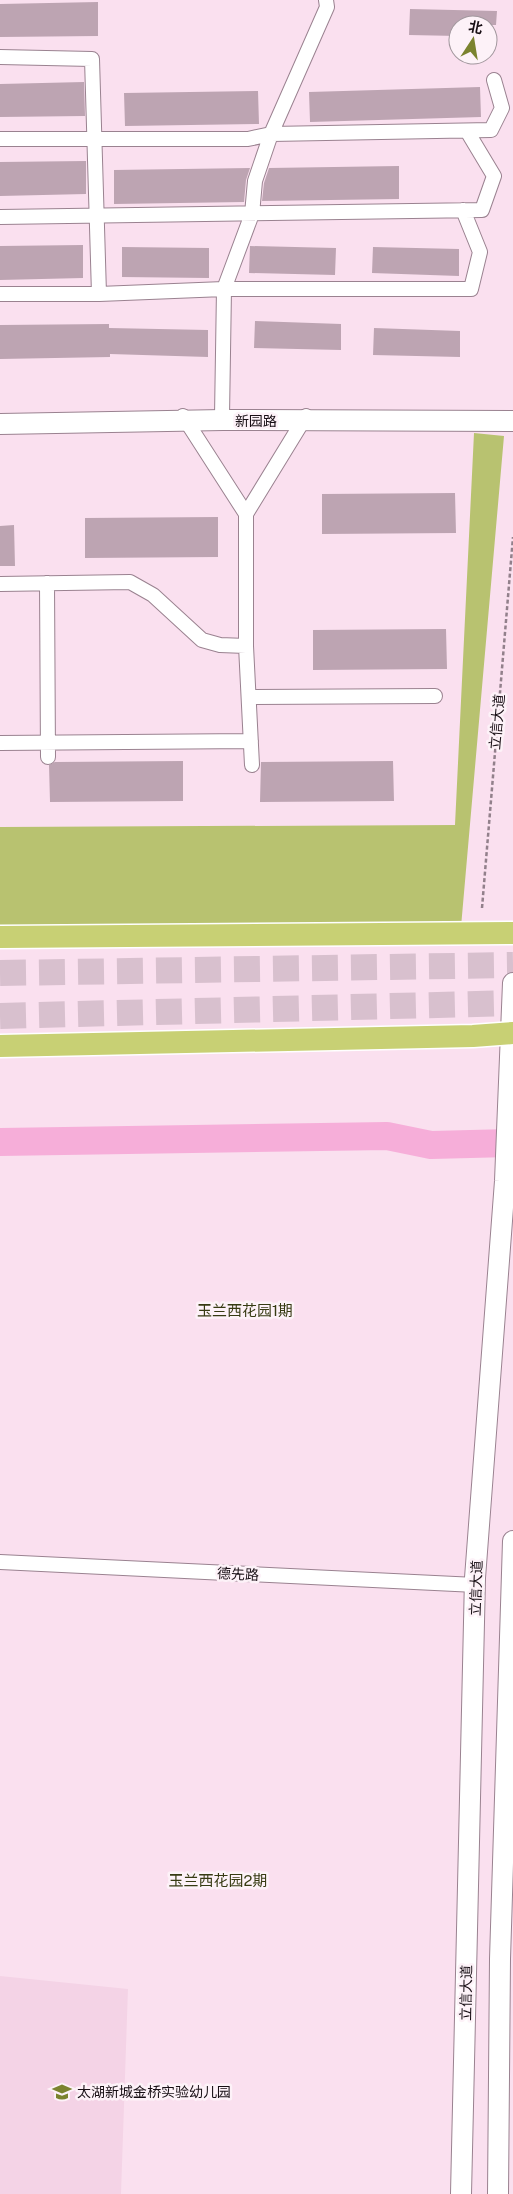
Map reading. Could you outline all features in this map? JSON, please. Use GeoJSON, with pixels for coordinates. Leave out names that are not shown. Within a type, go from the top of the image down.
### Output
{"type":"FeatureCollection","features":[{"type":"Feature","properties":{"kind":"main road"},"geometry":{"type":"LineString","coordinates":[[0,937],[513,933]]}},
{"type":"Feature","properties":{"kind":"main road"},"geometry":{"type":"LineString","coordinates":[[0,1046],[473,1036],[512,1033]]}},
{"type":"Feature","properties":{"kind":"street"},"geometry":{"type":"LineString","coordinates":[[222,416],[224,289],[252,214],[255,181],[271,134],[327,7],[326,0]]}},
{"type":"Feature","properties":{"kind":"street"},"geometry":{"type":"LineString","coordinates":[[0,57],[92,59],[99,294]]}},
{"type":"Feature","properties":{"kind":"street"},"geometry":{"type":"LineString","coordinates":[[0,138],[248,139],[271,134],[491,130],[502,108],[494,80]]}},
{"type":"Feature","properties":{"kind":"street"},"geometry":{"type":"LineString","coordinates":[[0,217],[482,210],[494,176],[467,131]]}},
{"type":"Feature","properties":{"kind":"street"},"geometry":{"type":"LineString","coordinates":[[0,294],[99,294],[224,289],[471,289],[480,252],[463,210]]}},
{"type":"Feature","properties":{"kind":"street","name":"新园路"},"geometry":{"type":"LineString","coordinates":[[0,424],[222,416],[513,421]]}},
{"type":"Feature","properties":{"kind":"street","name":"新园路"},"geometry":{"type":"LineString","coordinates":[[0,417],[513,417]]}},
{"type":"Feature","properties":{"kind":"street"},"geometry":{"type":"LineString","coordinates":[[184,418],[246,514]]}},
{"type":"Feature","properties":{"kind":"street"},"geometry":{"type":"LineString","coordinates":[[252,765],[246,646],[246,514],[305,418]]}},
{"type":"Feature","properties":{"kind":"street"},"geometry":{"type":"LineString","coordinates":[[0,584],[130,582],[153,594],[202,640],[220,645],[246,646]]}},
{"type":"Feature","properties":{"kind":"street"},"geometry":{"type":"LineString","coordinates":[[47,583],[48,757]]}},
{"type":"Feature","properties":{"kind":"street"},"geometry":{"type":"LineString","coordinates":[[249,698],[435,696]]}},
{"type":"Feature","properties":{"kind":"street"},"geometry":{"type":"LineString","coordinates":[[0,743],[251,741]]}},
{"type":"Feature","properties":{"kind":"street","name":"立信大道"},"geometry":{"type":"LineString","coordinates":[[461,2194],[476,1589],[505,1181],[513,983]]}},
{"type":"Feature","properties":{"kind":"street"},"geometry":{"type":"LineString","coordinates":[[498,2194],[500,1959],[513,1540]]}},
{"type":"Feature","properties":{"kind":"street","name":"德先路"},"geometry":{"type":"LineString","coordinates":[[0,1562],[476,1589]]}},
{"type":"Feature","properties":{"kind":"street","name":"德先路"},"geometry":{"type":"LineString","coordinates":[[0,1570],[476,1589]]}},
{"type":"Feature","properties":{"kind":"path","name":"立信大道"},"geometry":{"type":"LineString","coordinates":[[482,908],[513,537]]}},
{"type":"Feature","properties":{"kind":"shaded area","name":"太湖新城金桥实验幼儿园"},"geometry":{"type":"Polygon","coordinates":[[[0,1976],[128,1989],[121,2194],[0,2194],[0,1976]]]}},
{"type":"Feature","properties":{"kind":"green space"},"geometry":{"type":"Polygon","coordinates":[[[474,433],[504,436],[461,927],[0,933],[0,827],[455,825],[474,433]]]}},
{"type":"Feature","properties":{"kind":"building"},"geometry":{"type":"Polygon","coordinates":[[[98,2],[98,36],[0,37],[0,4],[98,2]]]}},
{"type":"Feature","properties":{"kind":"building"},"geometry":{"type":"Polygon","coordinates":[[[410,9],[497,11],[497,15],[448,15],[448,36],[409,35],[410,9]]]}},
{"type":"Feature","properties":{"kind":"building"},"geometry":{"type":"Polygon","coordinates":[[[84,82],[85,116],[0,117],[0,84],[84,82]]]}},
{"type":"Feature","properties":{"kind":"building"},"geometry":{"type":"Polygon","coordinates":[[[480,87],[481,117],[310,122],[309,92],[480,87]]]}},
{"type":"Feature","properties":{"kind":"building"},"geometry":{"type":"Polygon","coordinates":[[[258,91],[259,124],[125,126],[124,93],[258,91]]]}},
{"type":"Feature","properties":{"kind":"building"},"geometry":{"type":"Polygon","coordinates":[[[86,161],[86,194],[0,196],[0,162],[86,161]]]}},
{"type":"Feature","properties":{"kind":"building"},"geometry":{"type":"Polygon","coordinates":[[[399,166],[399,199],[262,201],[264,183],[269,168],[399,166]]]}},
{"type":"Feature","properties":{"kind":"building"},"geometry":{"type":"Polygon","coordinates":[[[250,168],[246,180],[244,202],[114,204],[114,170],[250,168]]]}},
{"type":"Feature","properties":{"kind":"building"},"geometry":{"type":"Polygon","coordinates":[[[83,245],[83,278],[0,280],[0,246],[83,245]]]}},
{"type":"Feature","properties":{"kind":"building"},"geometry":{"type":"Polygon","coordinates":[[[250,246],[336,248],[335,275],[249,273],[250,246]]]}},
{"type":"Feature","properties":{"kind":"building"},"geometry":{"type":"Polygon","coordinates":[[[122,247],[209,248],[209,278],[122,277],[122,247]]]}},
{"type":"Feature","properties":{"kind":"building"},"geometry":{"type":"Polygon","coordinates":[[[373,247],[459,249],[459,276],[372,273],[373,247]]]}},
{"type":"Feature","properties":{"kind":"building"},"geometry":{"type":"Polygon","coordinates":[[[255,321],[341,324],[341,350],[254,348],[255,321]]]}},
{"type":"Feature","properties":{"kind":"building"},"geometry":{"type":"Polygon","coordinates":[[[109,324],[109,328],[208,330],[208,357],[110,354],[110,357],[0,359],[0,325],[109,324]]]}},
{"type":"Feature","properties":{"kind":"building"},"geometry":{"type":"Polygon","coordinates":[[[374,328],[460,331],[460,357],[373,355],[374,328]]]}},
{"type":"Feature","properties":{"kind":"building"},"geometry":{"type":"Polygon","coordinates":[[[455,493],[456,533],[322,534],[322,494],[455,493]]]}},
{"type":"Feature","properties":{"kind":"building"},"geometry":{"type":"Polygon","coordinates":[[[218,517],[218,557],[85,558],[85,518],[218,517]]]}},
{"type":"Feature","properties":{"kind":"building"},"geometry":{"type":"Polygon","coordinates":[[[14,525],[15,566],[0,566],[0,526],[14,525]]]}},
{"type":"Feature","properties":{"kind":"building"},"geometry":{"type":"Polygon","coordinates":[[[446,629],[447,669],[313,670],[313,630],[446,629]]]}},
{"type":"Feature","properties":{"kind":"building"},"geometry":{"type":"Polygon","coordinates":[[[183,761],[183,801],[50,802],[49,765],[55,762],[183,761]]]}},
{"type":"Feature","properties":{"kind":"building"},"geometry":{"type":"Polygon","coordinates":[[[393,761],[394,801],[260,802],[261,762],[393,761]]]}},
{"type":"Feature","properties":{"kind":"waterway"},"geometry":{"type":"LineString","coordinates":[[0,1142],[387,1136],[431,1145],[513,1143]]}},
{"type":"Feature","properties":{"kind":"tunnel"},"geometry":{"type":"LineString","coordinates":[[0,973],[513,965]]}},
{"type":"Feature","properties":{"kind":"tunnel"},"geometry":{"type":"LineString","coordinates":[[0,1016],[513,1003]]}},
{"type":"Feature","properties":{"kind":"place","name":"太湖新城金桥实验幼儿园"},"geometry":{"type":"Point","coordinates":[62,2092]}},
{"type":"Feature","properties":{"kind":"district","name":"玉兰西花园1期"},"geometry":{"type":"Point","coordinates":[245,1311]}},
{"type":"Feature","properties":{"kind":"district","name":"玉兰西花园2期"},"geometry":{"type":"Point","coordinates":[218,1881]}}]}
